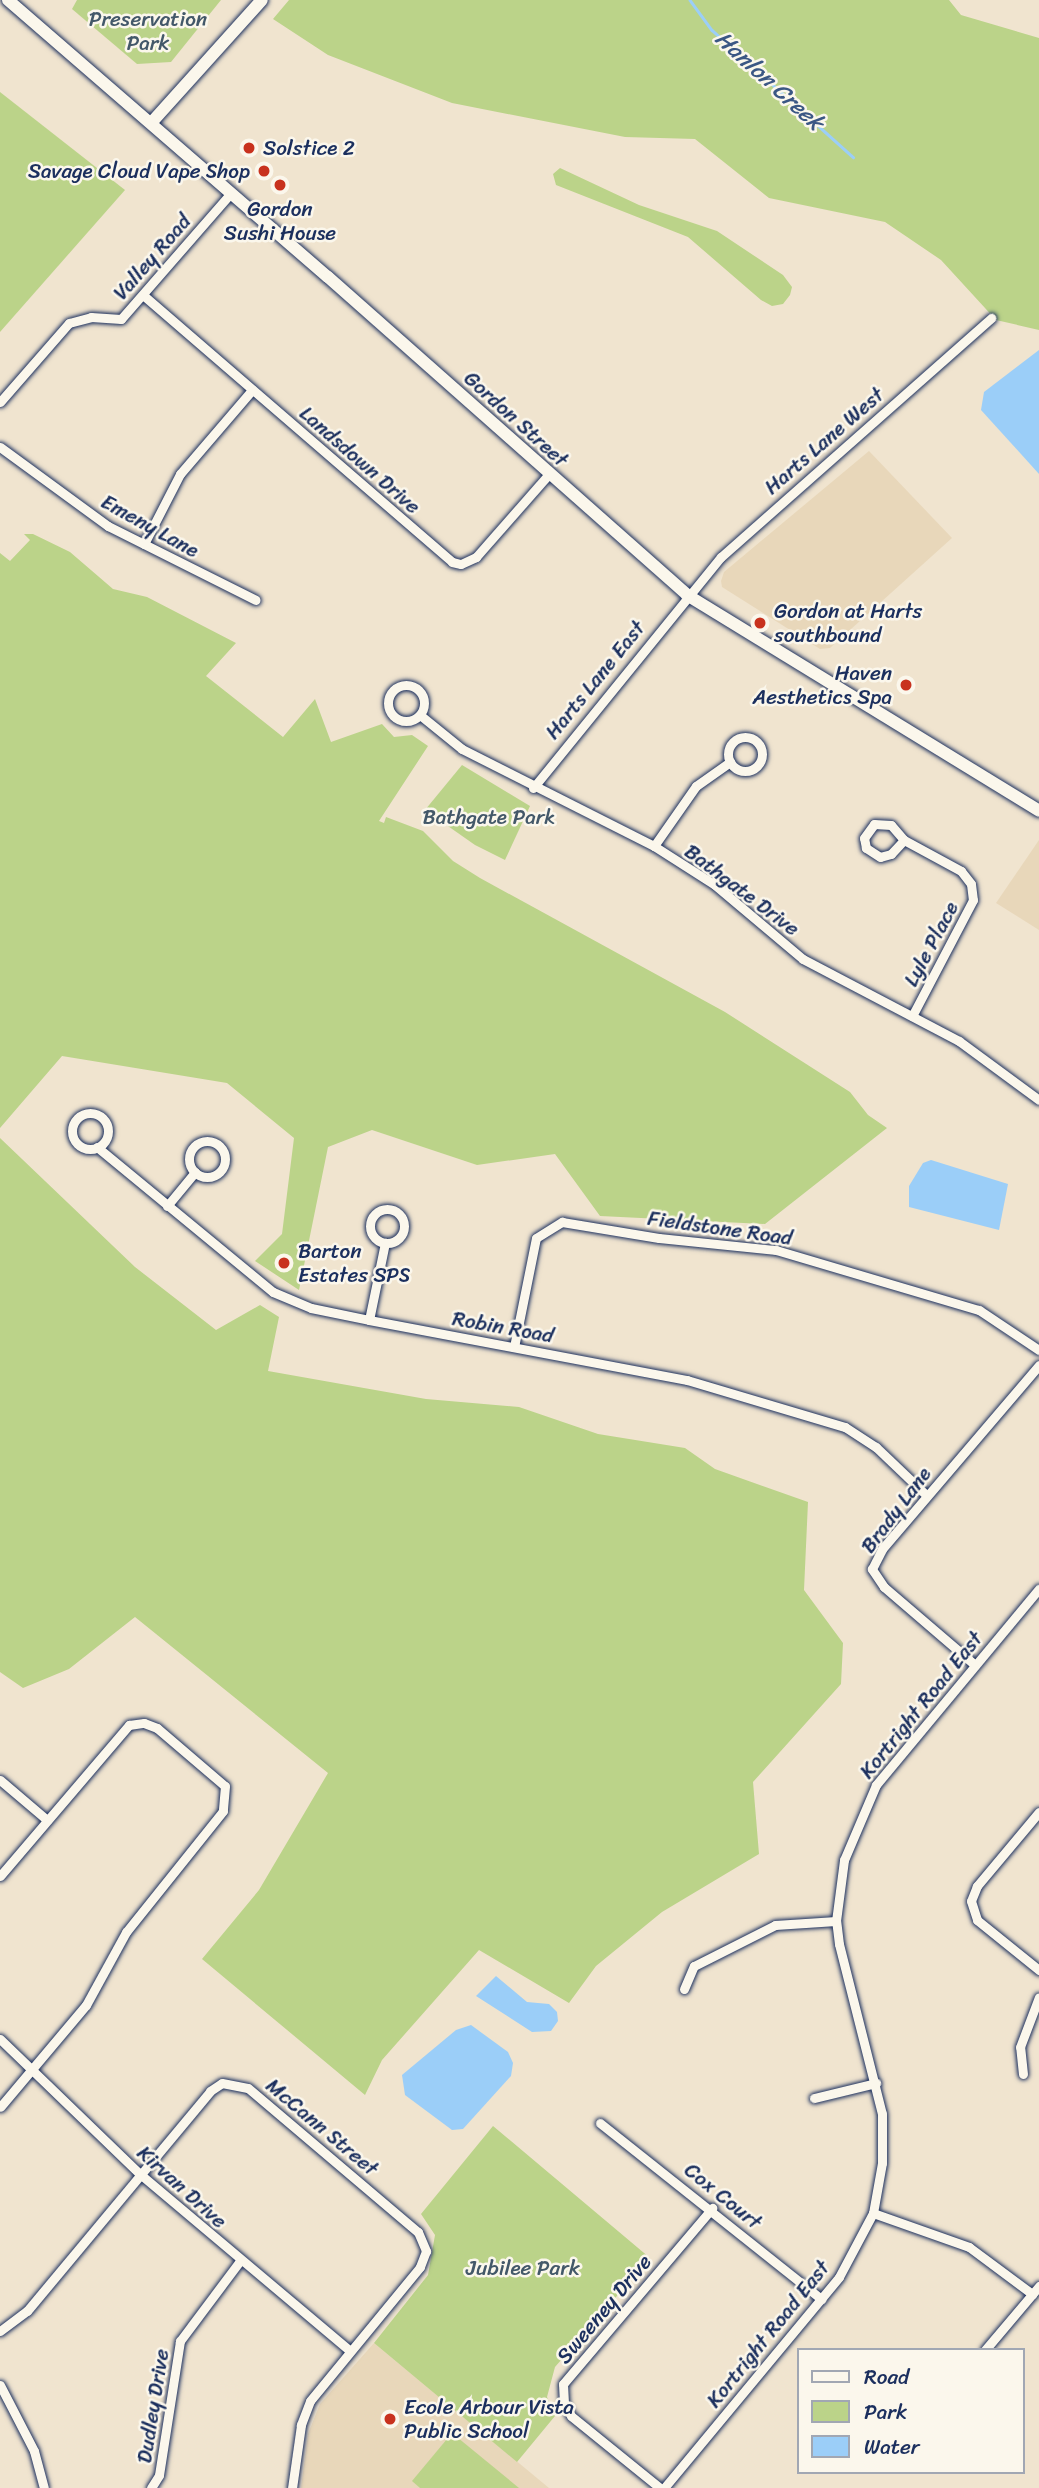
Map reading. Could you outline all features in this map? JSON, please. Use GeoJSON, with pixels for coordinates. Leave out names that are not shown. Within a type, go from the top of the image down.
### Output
{"type":"FeatureCollection","features":[{"type":"Feature","properties":{"kind":"main road","name":"Gordon Street"},"geometry":{"type":"LineString","coordinates":[[8,0],[152,122],[687,596],[1039,811]]}},
{"type":"Feature","properties":{"kind":"main road"},"geometry":{"type":"LineString","coordinates":[[152,122],[262,0]]}},
{"type":"Feature","properties":{"kind":"street","name":"Valley Road"},"geometry":{"type":"LineString","coordinates":[[0,402],[69,323],[91,317],[114,322],[143,295],[231,193]]}},
{"type":"Feature","properties":{"kind":"street","name":"Landsdown Drive"},"geometry":{"type":"LineString","coordinates":[[143,295],[446,558],[461,564],[476,557],[548,474]]}},
{"type":"Feature","properties":{"kind":"street","name":"Harts Lane West"},"geometry":{"type":"LineString","coordinates":[[687,596],[802,482],[991,318]]}},
{"type":"Feature","properties":{"kind":"street"},"geometry":{"type":"LineString","coordinates":[[144,544],[180,474],[252,390]]}},
{"type":"Feature","properties":{"kind":"street","name":"Emeny Lane"},"geometry":{"type":"LineString","coordinates":[[0,447],[93,516],[256,600]]}},
{"type":"Feature","properties":{"kind":"street","name":"Harts Lane East"},"geometry":{"type":"LineString","coordinates":[[533,788],[687,596]]}},
{"type":"Feature","properties":{"kind":"street"},"geometry":{"type":"LineString","coordinates":[[401,686],[418,689],[425,705],[420,715],[410,721],[395,718],[388,704],[391,693],[401,686]]}},
{"type":"Feature","properties":{"kind":"street","name":"Bathgate Drive"},"geometry":{"type":"LineString","coordinates":[[420,715],[462,749],[533,788],[654,846],[715,885],[803,959],[959,1041],[1039,1100]]}},
{"type":"Feature","properties":{"kind":"street"},"geometry":{"type":"LineString","coordinates":[[654,846],[696,786],[730,762]]}},
{"type":"Feature","properties":{"kind":"street","name":"Lyle Place"},"geometry":{"type":"LineString","coordinates":[[904,840],[891,854],[880,857],[870,853],[864,838],[869,827],[880,822],[891,825],[904,840],[961,871],[971,884],[973,900],[912,1016]]}},
{"type":"Feature","properties":{"kind":"street","name":"Robin Road"},"geometry":{"type":"LineString","coordinates":[[97,1147],[107,1134],[105,1122],[91,1113],[80,1116],[73,1125],[73,1137],[85,1148],[97,1147],[272,1292],[311,1308],[369,1321],[687,1380],[845,1427],[876,1447],[926,1495]]}},
{"type":"Feature","properties":{"kind":"street"},"geometry":{"type":"LineString","coordinates":[[200,1142],[216,1142],[225,1157],[222,1169],[206,1177],[195,1172],[189,1162],[190,1151],[200,1142]]}},
{"type":"Feature","properties":{"kind":"street"},"geometry":{"type":"LineString","coordinates":[[167,1206],[195,1172]]}},
{"type":"Feature","properties":{"kind":"street","name":"Fieldstone Road"},"geometry":{"type":"LineString","coordinates":[[514,1347],[536,1238],[562,1222],[659,1238],[776,1250],[979,1310],[1039,1350]]}},
{"type":"Feature","properties":{"kind":"street"},"geometry":{"type":"LineString","coordinates":[[369,1321],[385,1243]]}},
{"type":"Feature","properties":{"kind":"street","name":"Brady Lane"},"geometry":{"type":"LineString","coordinates":[[975,1665],[884,1587],[873,1569],[882,1549],[1039,1365]]}},
{"type":"Feature","properties":{"kind":"street","name":"Kortright Road East"},"geometry":{"type":"LineString","coordinates":[[662,2488],[821,2299],[853,2255],[873,2213],[883,2139],[876,2082],[843,1970],[836,1921],[844,1860],[863,1809],[889,1768],[1039,1590]]}},
{"type":"Feature","properties":{"kind":"street"},"geometry":{"type":"LineString","coordinates":[[0,1876],[121,1731],[136,1724],[157,1728],[221,1780],[227,1793],[223,1811],[136,1918],[86,2005],[0,2107]]}},
{"type":"Feature","properties":{"kind":"street"},"geometry":{"type":"LineString","coordinates":[[0,1780],[47,1820]]}},
{"type":"Feature","properties":{"kind":"street"},"geometry":{"type":"LineString","coordinates":[[1039,1812],[977,1886],[971,1901],[977,1920],[1039,1970]]}},
{"type":"Feature","properties":{"kind":"street"},"geometry":{"type":"LineString","coordinates":[[684,1989],[694,1966],[775,1926],[836,1921]]}},
{"type":"Feature","properties":{"kind":"street"},"geometry":{"type":"LineString","coordinates":[[1023,2074],[1020,2047],[1039,1997]]}},
{"type":"Feature","properties":{"kind":"street","name":"Kirvan Drive"},"geometry":{"type":"LineString","coordinates":[[0,2039],[33,2067],[140,2174],[239,2262],[349,2350]]}},
{"type":"Feature","properties":{"kind":"street"},"geometry":{"type":"LineString","coordinates":[[814,2098],[876,2082]]}},
{"type":"Feature","properties":{"kind":"street","name":"McCann Street"},"geometry":{"type":"LineString","coordinates":[[0,2331],[27,2311],[210,2091],[222,2083],[248,2088],[424,2241],[420,2267],[349,2350],[304,2412],[292,2488]]}},
{"type":"Feature","properties":{"kind":"street","name":"Cox Court"},"geometry":{"type":"LineString","coordinates":[[600,2123],[712,2208],[821,2299]]}},
{"type":"Feature","properties":{"kind":"street","name":"Sweeney Drive"},"geometry":{"type":"LineString","coordinates":[[662,2488],[571,2416],[564,2403],[563,2384],[712,2208]]}},
{"type":"Feature","properties":{"kind":"street"},"geometry":{"type":"LineString","coordinates":[[873,2213],[969,2247],[1032,2294]]}},
{"type":"Feature","properties":{"kind":"street","name":"Dudley Drive"},"geometry":{"type":"LineString","coordinates":[[151,2488],[159,2475],[180,2342],[239,2262]]}},
{"type":"Feature","properties":{"kind":"street"},"geometry":{"type":"LineString","coordinates":[[987,2348],[1039,2286]]}},
{"type":"Feature","properties":{"kind":"street"},"geometry":{"type":"LineString","coordinates":[[0,2385],[34,2451],[44,2488]]}},
{"type":"Feature","properties":{"kind":"shaded area"},"geometry":{"type":"Polygon","coordinates":[[[869,451],[952,538],[830,648],[820,649],[722,587],[721,581],[724,572],[869,451]]]}},
{"type":"Feature","properties":{"kind":"shaded area"},"geometry":{"type":"Polygon","coordinates":[[[1039,840],[1039,930],[996,903],[1039,840]]]}},
{"type":"Feature","properties":{"kind":"shaded area","name":"Ecole Arbour Vista Public School"},"geometry":{"type":"Polygon","coordinates":[[[374,2343],[549,2488],[301,2488],[308,2434],[320,2404],[374,2343]]]}},
{"type":"Feature","properties":{"kind":"green space","name":"Preservation Park"},"geometry":{"type":"Polygon","coordinates":[[[77,0],[221,0],[171,62],[137,64],[72,9],[77,0]]]}},
{"type":"Feature","properties":{"kind":"green space"},"geometry":{"type":"Polygon","coordinates":[[[289,0],[949,0],[961,15],[1039,38],[1039,330],[996,320],[941,260],[885,222],[769,198],[695,139],[625,137],[452,103],[328,55],[273,19],[289,0]]]}},
{"type":"Feature","properties":{"kind":"green space"},"geometry":{"type":"Polygon","coordinates":[[[0,92],[125,190],[0,332],[0,92]]]}},
{"type":"Feature","properties":{"kind":"green space"},"geometry":{"type":"Polygon","coordinates":[[[560,168],[639,205],[717,231],[783,275],[792,287],[790,295],[783,304],[772,306],[761,300],[688,237],[556,185],[553,174],[560,168]]]}},
{"type":"Feature","properties":{"kind":"green space"},"geometry":{"type":"Polygon","coordinates":[[[24,534],[33,534],[70,552],[113,589],[147,597],[236,643],[206,676],[283,737],[315,699],[331,742],[382,724],[394,737],[412,735],[428,746],[379,821],[384,823],[386,817],[423,831],[453,861],[480,878],[725,1012],[850,1092],[868,1115],[887,1128],[765,1224],[600,1216],[555,1154],[477,1165],[372,1130],[328,1147],[299,1290],[255,1261],[282,1234],[294,1138],[227,1083],[62,1056],[0,1128],[0,553],[10,561],[30,540],[24,534]]]}},
{"type":"Feature","properties":{"kind":"green space","name":"Bathgate Park"},"geometry":{"type":"Polygon","coordinates":[[[462,765],[530,806],[505,860],[475,845],[425,810],[462,765]]]}},
{"type":"Feature","properties":{"kind":"green space"},"geometry":{"type":"Polygon","coordinates":[[[0,1138],[135,1267],[216,1330],[260,1305],[279,1317],[268,1371],[426,1399],[519,1407],[598,1434],[685,1448],[715,1469],[808,1502],[804,1590],[843,1643],[841,1684],[753,1782],[759,1854],[662,1912],[596,1966],[569,2003],[479,1950],[382,2060],[365,2095],[202,1959],[259,1890],[328,1773],[135,1617],[69,1669],[23,1688],[0,1672],[0,1138]]]}},
{"type":"Feature","properties":{"kind":"green space","name":"Jubilee Park"},"geometry":{"type":"Polygon","coordinates":[[[493,2126],[650,2258],[555,2367],[547,2397],[555,2416],[517,2462],[374,2343],[428,2275],[435,2235],[421,2214],[493,2126]]]}},
{"type":"Feature","properties":{"kind":"green space"},"geometry":{"type":"Polygon","coordinates":[[[452,2433],[519,2488],[420,2488],[412,2481],[452,2433]]]}},
{"type":"Feature","properties":{"kind":"water"},"geometry":{"type":"Polygon","coordinates":[[[1039,350],[1039,474],[981,410],[984,392],[1039,350]]]}},
{"type":"Feature","properties":{"kind":"water"},"geometry":{"type":"Polygon","coordinates":[[[931,1160],[1008,1184],[999,1230],[909,1207],[909,1186],[923,1163],[931,1160]]]}},
{"type":"Feature","properties":{"kind":"water"},"geometry":{"type":"Polygon","coordinates":[[[496,1976],[527,2002],[549,2004],[557,2012],[558,2021],[551,2031],[532,2032],[476,1996],[496,1976]]]}},
{"type":"Feature","properties":{"kind":"water"},"geometry":{"type":"Polygon","coordinates":[[[471,2025],[508,2052],[513,2063],[511,2076],[463,2129],[452,2130],[405,2095],[402,2075],[456,2030],[471,2025]]]}},
{"type":"Feature","properties":{"kind":"waterway","name":"Hanlon Creek"},"geometry":{"type":"LineString","coordinates":[[690,0],[712,30],[853,157]]}},
{"type":"Feature","properties":{"kind":"place","name":"Solstice 2"},"geometry":{"type":"Point","coordinates":[249,148]}},
{"type":"Feature","properties":{"kind":"place","name":"Savage Cloud Vape Shop"},"geometry":{"type":"Point","coordinates":[264,171]}},
{"type":"Feature","properties":{"kind":"place","name":"Gordon Sushi House"},"geometry":{"type":"Point","coordinates":[280,185]}},
{"type":"Feature","properties":{"kind":"place","name":"Gordon at Harts southbound"},"geometry":{"type":"Point","coordinates":[760,623]}},
{"type":"Feature","properties":{"kind":"place","name":"Haven Aesthetics Spa"},"geometry":{"type":"Point","coordinates":[906,685]}},
{"type":"Feature","properties":{"kind":"place","name":"Barton Estates SPS"},"geometry":{"type":"Point","coordinates":[284,1263]}},
{"type":"Feature","properties":{"kind":"place","name":"Ecole Arbour Vista Public School"},"geometry":{"type":"Point","coordinates":[390,2419]}}]}
